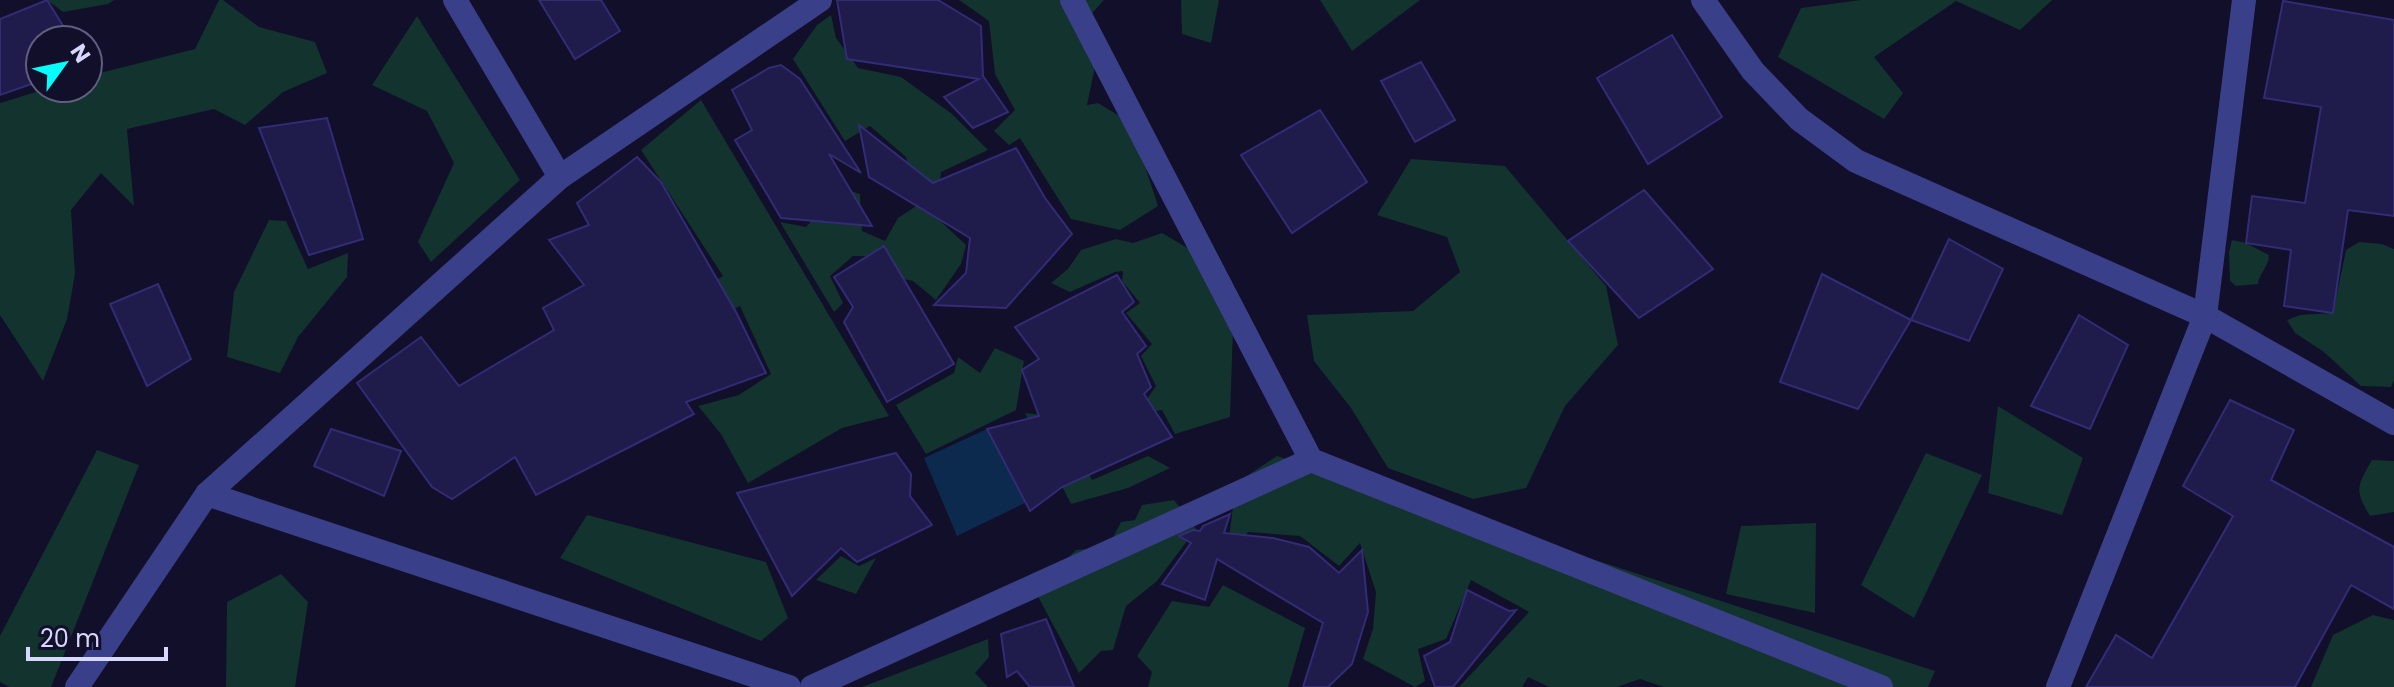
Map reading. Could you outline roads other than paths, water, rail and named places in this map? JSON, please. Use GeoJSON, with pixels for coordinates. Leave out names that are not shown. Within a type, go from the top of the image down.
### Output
{"type":"FeatureCollection","features":[{"type":"Feature","properties":{"kind":"street"},"geometry":{"type":"LineString","coordinates":[[455,0],[560,177]]}},
{"type":"Feature","properties":{"kind":"street"},"geometry":{"type":"LineString","coordinates":[[77,687],[207,494],[560,177],[820,0]]}},
{"type":"Feature","properties":{"kind":"street"},"geometry":{"type":"LineString","coordinates":[[1072,0],[1311,460],[1881,687]]}},
{"type":"Feature","properties":{"kind":"street"},"geometry":{"type":"LineString","coordinates":[[1703,0],[1753,71],[1799,119],[1856,161],[2205,316],[2394,423]]}},
{"type":"Feature","properties":{"kind":"street"},"geometry":{"type":"LineString","coordinates":[[2058,687],[2205,316],[2244,0]]}},
{"type":"Feature","properties":{"kind":"street"},"geometry":{"type":"LineString","coordinates":[[812,687],[1311,460]]}},
{"type":"Feature","properties":{"kind":"street"},"geometry":{"type":"LineString","coordinates":[[207,494],[789,687]]}},
{"type":"Feature","properties":{"kind":"water"},"geometry":{"type":"Polygon","coordinates":[[[987,429],[1025,503],[957,536],[924,458],[987,429]]]}}]}
